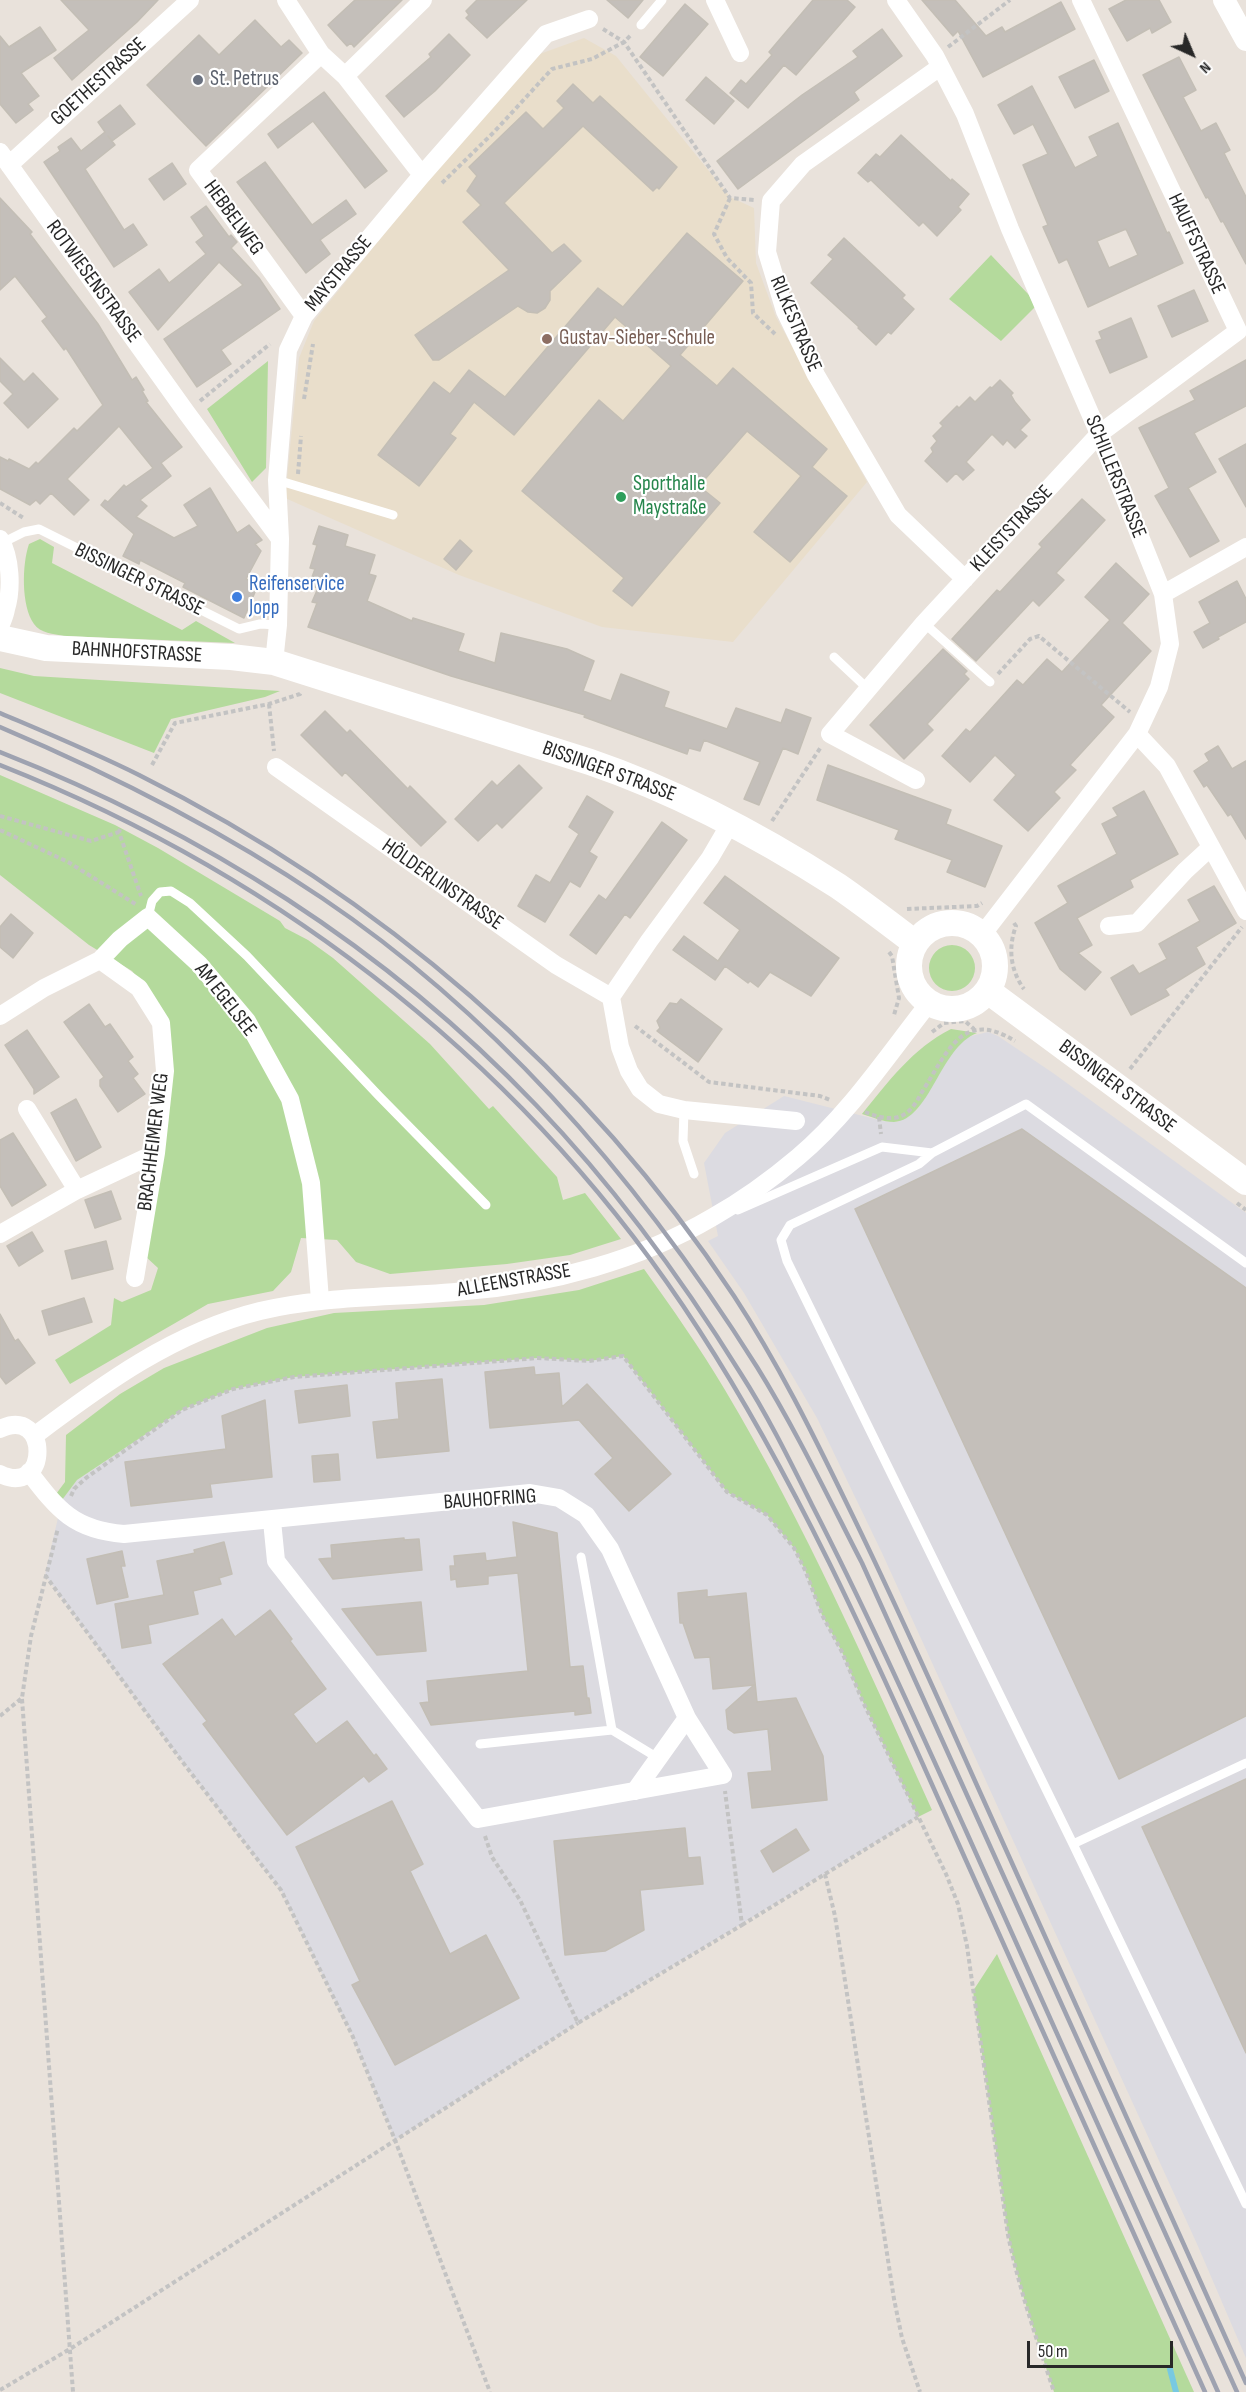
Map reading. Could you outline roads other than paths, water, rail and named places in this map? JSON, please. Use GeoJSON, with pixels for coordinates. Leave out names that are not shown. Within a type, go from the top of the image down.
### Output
{"type":"FeatureCollection","features":[{"type":"Feature","properties":{"kind":"main road","name":"BAHNHOFSTRASSE"},"geometry":{"type":"LineString","coordinates":[[0,639],[46,648],[231,657],[274,663]]}},
{"type":"Feature","properties":{"kind":"main road","name":"BISSINGER STRASSE"},"geometry":{"type":"LineString","coordinates":[[274,663],[637,778],[731,822],[839,887],[915,942]]}},
{"type":"Feature","properties":{"kind":"main road"},"geometry":{"type":"LineString","coordinates":[[955,922],[969,926],[982,934],[990,944],[996,968],[987,991],[967,1006],[954,1009],[941,1008],[929,1003],[919,994],[912,982],[909,969],[910,955],[915,942],[926,931],[940,924],[955,922]]}},
{"type":"Feature","properties":{"kind":"main road","name":"BISSINGER STRASSE"},"geometry":{"type":"LineString","coordinates":[[987,991],[1246,1182]]}},
{"type":"Feature","properties":{"kind":"street","name":"GOETHESTRASSE"},"geometry":{"type":"LineString","coordinates":[[3,163],[190,0]]}},
{"type":"Feature","properties":{"kind":"street"},"geometry":{"type":"LineString","coordinates":[[286,0],[321,54],[345,76],[422,175]]}},
{"type":"Feature","properties":{"kind":"street"},"geometry":{"type":"LineString","coordinates":[[345,76],[423,0]]}},
{"type":"Feature","properties":{"kind":"street"},"geometry":{"type":"LineString","coordinates":[[715,0],[740,53]]}},
{"type":"Feature","properties":{"kind":"street","name":"SCHILLERSTRASSE"},"geometry":{"type":"LineString","coordinates":[[896,0],[938,62],[965,114],[1010,229],[1099,434],[1163,594],[1170,644],[1159,687],[1139,728],[982,934]]}},
{"type":"Feature","properties":{"kind":"street","name":"HAUFFSTRASSE"},"geometry":{"type":"LineString","coordinates":[[1081,0],[1238,331],[1099,434]]}},
{"type":"Feature","properties":{"kind":"street"},"geometry":{"type":"LineString","coordinates":[[1224,0],[1246,40]]}},
{"type":"Feature","properties":{"kind":"street","name":"MAYSTRASSE"},"geometry":{"type":"LineString","coordinates":[[274,663],[278,625],[280,539],[277,480],[288,350],[303,316],[422,175],[546,34],[589,20]]}},
{"type":"Feature","properties":{"kind":"street","name":"HEBBELWEG"},"geometry":{"type":"LineString","coordinates":[[303,316],[198,170],[321,54]]}},
{"type":"Feature","properties":{"kind":"street","name":"RILKESTRASSE"},"geometry":{"type":"LineString","coordinates":[[938,62],[803,164],[771,201],[767,252],[785,311],[816,375],[898,515],[965,579]]}},
{"type":"Feature","properties":{"kind":"street","name":"ROTWIESENSTRASSE"},"geometry":{"type":"LineString","coordinates":[[3,163],[280,539]]}},
{"type":"Feature","properties":{"kind":"street","name":"KLEISTSTRASSE"},"geometry":{"type":"LineString","coordinates":[[916,780],[830,734],[924,623],[1099,434]]}},
{"type":"Feature","properties":{"kind":"street"},"geometry":{"type":"LineString","coordinates":[[0,627],[7,609],[9,575],[1,541]]}},
{"type":"Feature","properties":{"kind":"street"},"geometry":{"type":"LineString","coordinates":[[1163,594],[1244,553]]}},
{"type":"Feature","properties":{"kind":"street"},"geometry":{"type":"LineString","coordinates":[[1139,728],[1167,766],[1246,911]]}},
{"type":"Feature","properties":{"kind":"street","name":"HÖLDERLINSTRASSE"},"geometry":{"type":"LineString","coordinates":[[276,767],[556,965],[611,997]]}},
{"type":"Feature","properties":{"kind":"street"},"geometry":{"type":"LineString","coordinates":[[731,822],[710,858],[611,997],[620,1047],[629,1071],[640,1089],[658,1104],[684,1110],[796,1121]]}},
{"type":"Feature","properties":{"kind":"street"},"geometry":{"type":"LineString","coordinates":[[1109,926],[1137,923],[1185,871],[1210,848]]}},
{"type":"Feature","properties":{"kind":"street"},"geometry":{"type":"LineString","coordinates":[[0,1016],[44,988],[100,960],[120,939],[148,917]]}},
{"type":"Feature","properties":{"kind":"street","name":"AM EGELSEE"},"geometry":{"type":"LineString","coordinates":[[148,917],[199,964],[247,1021],[290,1099],[311,1183],[320,1300]]}},
{"type":"Feature","properties":{"kind":"street","name":"BRACHHEIMER WEG"},"geometry":{"type":"LineString","coordinates":[[100,960],[139,988],[161,1023],[165,1071],[156,1153],[135,1278]]}},
{"type":"Feature","properties":{"kind":"street","name":"ALLEENSTRASSE"},"geometry":{"type":"LineString","coordinates":[[34,1436],[121,1372],[176,1342],[217,1324],[260,1311],[320,1300],[466,1292],[524,1284],[612,1261],[668,1240],[713,1218],[799,1156],[836,1120],[929,1003]]}},
{"type":"Feature","properties":{"kind":"street"},"geometry":{"type":"LineString","coordinates":[[27,1109],[77,1190]]}},
{"type":"Feature","properties":{"kind":"street"},"geometry":{"type":"LineString","coordinates":[[1,1232],[77,1190],[156,1153]]}},
{"type":"Feature","properties":{"kind":"street"},"geometry":{"type":"LineString","coordinates":[[0,1429],[12,1425],[20,1426],[34,1436],[39,1451],[34,1467],[29,1472],[20,1477],[11,1478],[0,1474]]}},
{"type":"Feature","properties":{"kind":"street","name":"BAUHOFRING"},"geometry":{"type":"LineString","coordinates":[[29,1472],[63,1512],[78,1524],[101,1532],[124,1534],[272,1521],[530,1493],[559,1498],[586,1515],[610,1549],[687,1718],[723,1775],[634,1791]]}},
{"type":"Feature","properties":{"kind":"street"},"geometry":{"type":"LineString","coordinates":[[272,1521],[276,1561],[478,1819],[634,1791],[687,1718]]}},
{"type":"Feature","properties":{"kind":"lane"},"geometry":{"type":"LineString","coordinates":[[641,25],[662,0]]}},
{"type":"Feature","properties":{"kind":"lane"},"geometry":{"type":"LineString","coordinates":[[277,480],[393,515]]}},
{"type":"Feature","properties":{"kind":"lane","name":"BISSINGER STRASSE"},"geometry":{"type":"LineString","coordinates":[[1,541],[39,529],[239,629],[260,624],[278,625]]}},
{"type":"Feature","properties":{"kind":"lane"},"geometry":{"type":"LineString","coordinates":[[924,623],[990,681]]}},
{"type":"Feature","properties":{"kind":"lane"},"geometry":{"type":"LineString","coordinates":[[834,657],[867,688]]}},
{"type":"Feature","properties":{"kind":"lane"},"geometry":{"type":"LineString","coordinates":[[148,917],[152,901],[160,892],[171,891],[190,903],[247,956],[486,1205]]}},
{"type":"Feature","properties":{"kind":"lane"},"geometry":{"type":"LineString","coordinates":[[1246,1263],[1026,1104],[932,1153],[919,1164],[790,1225],[781,1240],[787,1261],[1073,1844],[1246,2204]]}},
{"type":"Feature","properties":{"kind":"lane"},"geometry":{"type":"LineString","coordinates":[[684,1110],[683,1141],[694,1174]]}},
{"type":"Feature","properties":{"kind":"lane"},"geometry":{"type":"LineString","coordinates":[[734,1212],[882,1147],[932,1153]]}},
{"type":"Feature","properties":{"kind":"lane"},"geometry":{"type":"LineString","coordinates":[[581,1557],[612,1730]]}},
{"type":"Feature","properties":{"kind":"lane"},"geometry":{"type":"LineString","coordinates":[[480,1744],[612,1730],[658,1758]]}},
{"type":"Feature","properties":{"kind":"lane"},"geometry":{"type":"LineString","coordinates":[[1073,1844],[1246,1763]]}},
{"type":"Feature","properties":{"kind":"waterway"},"geometry":{"type":"LineString","coordinates":[[1170,2369],[1176,2392]]}},
{"type":"Feature","properties":{"kind":"railway"},"geometry":{"type":"LineString","coordinates":[[0,713],[139,775],[227,823],[312,876],[394,934],[471,996],[544,1064],[612,1137],[676,1214],[750,1321],[835,1479],[928,1677],[1246,2383]]}},
{"type":"Feature","properties":{"kind":"railway"},"geometry":{"type":"LineString","coordinates":[[0,727],[84,764],[205,826],[284,873],[387,945],[449,996],[508,1051],[564,1110],[666,1234],[757,1367],[785,1415],[862,1563],[1237,2392]]}},
{"type":"Feature","properties":{"kind":"railway"},"geometry":{"type":"LineString","coordinates":[[0,752],[75,783],[147,818],[287,899],[353,945],[417,995],[478,1048],[536,1105],[593,1168],[646,1234],[695,1303],[751,1390],[832,1545],[929,1749],[1218,2392]]}},
{"type":"Feature","properties":{"kind":"railway"},"geometry":{"type":"LineString","coordinates":[[0,765],[105,811],[206,865],[303,925],[394,993],[480,1067],[560,1148],[633,1236],[699,1330],[736,1390],[772,1452],[837,1578],[1205,2392]]}},
{"type":"Feature","properties":{"kind":"place","name":"St. Petrus"},"geometry":{"type":"Point","coordinates":[198,80]}},
{"type":"Feature","properties":{"kind":"place","name":"Gustav-Sieber-Schule"},"geometry":{"type":"Point","coordinates":[547,339]}},
{"type":"Feature","properties":{"kind":"place","name":"Sporthalle Maystraße"},"geometry":{"type":"Point","coordinates":[621,497]}},
{"type":"Feature","properties":{"kind":"place","name":"Reifenservice Jopp"},"geometry":{"type":"Point","coordinates":[237,597]}}]}
